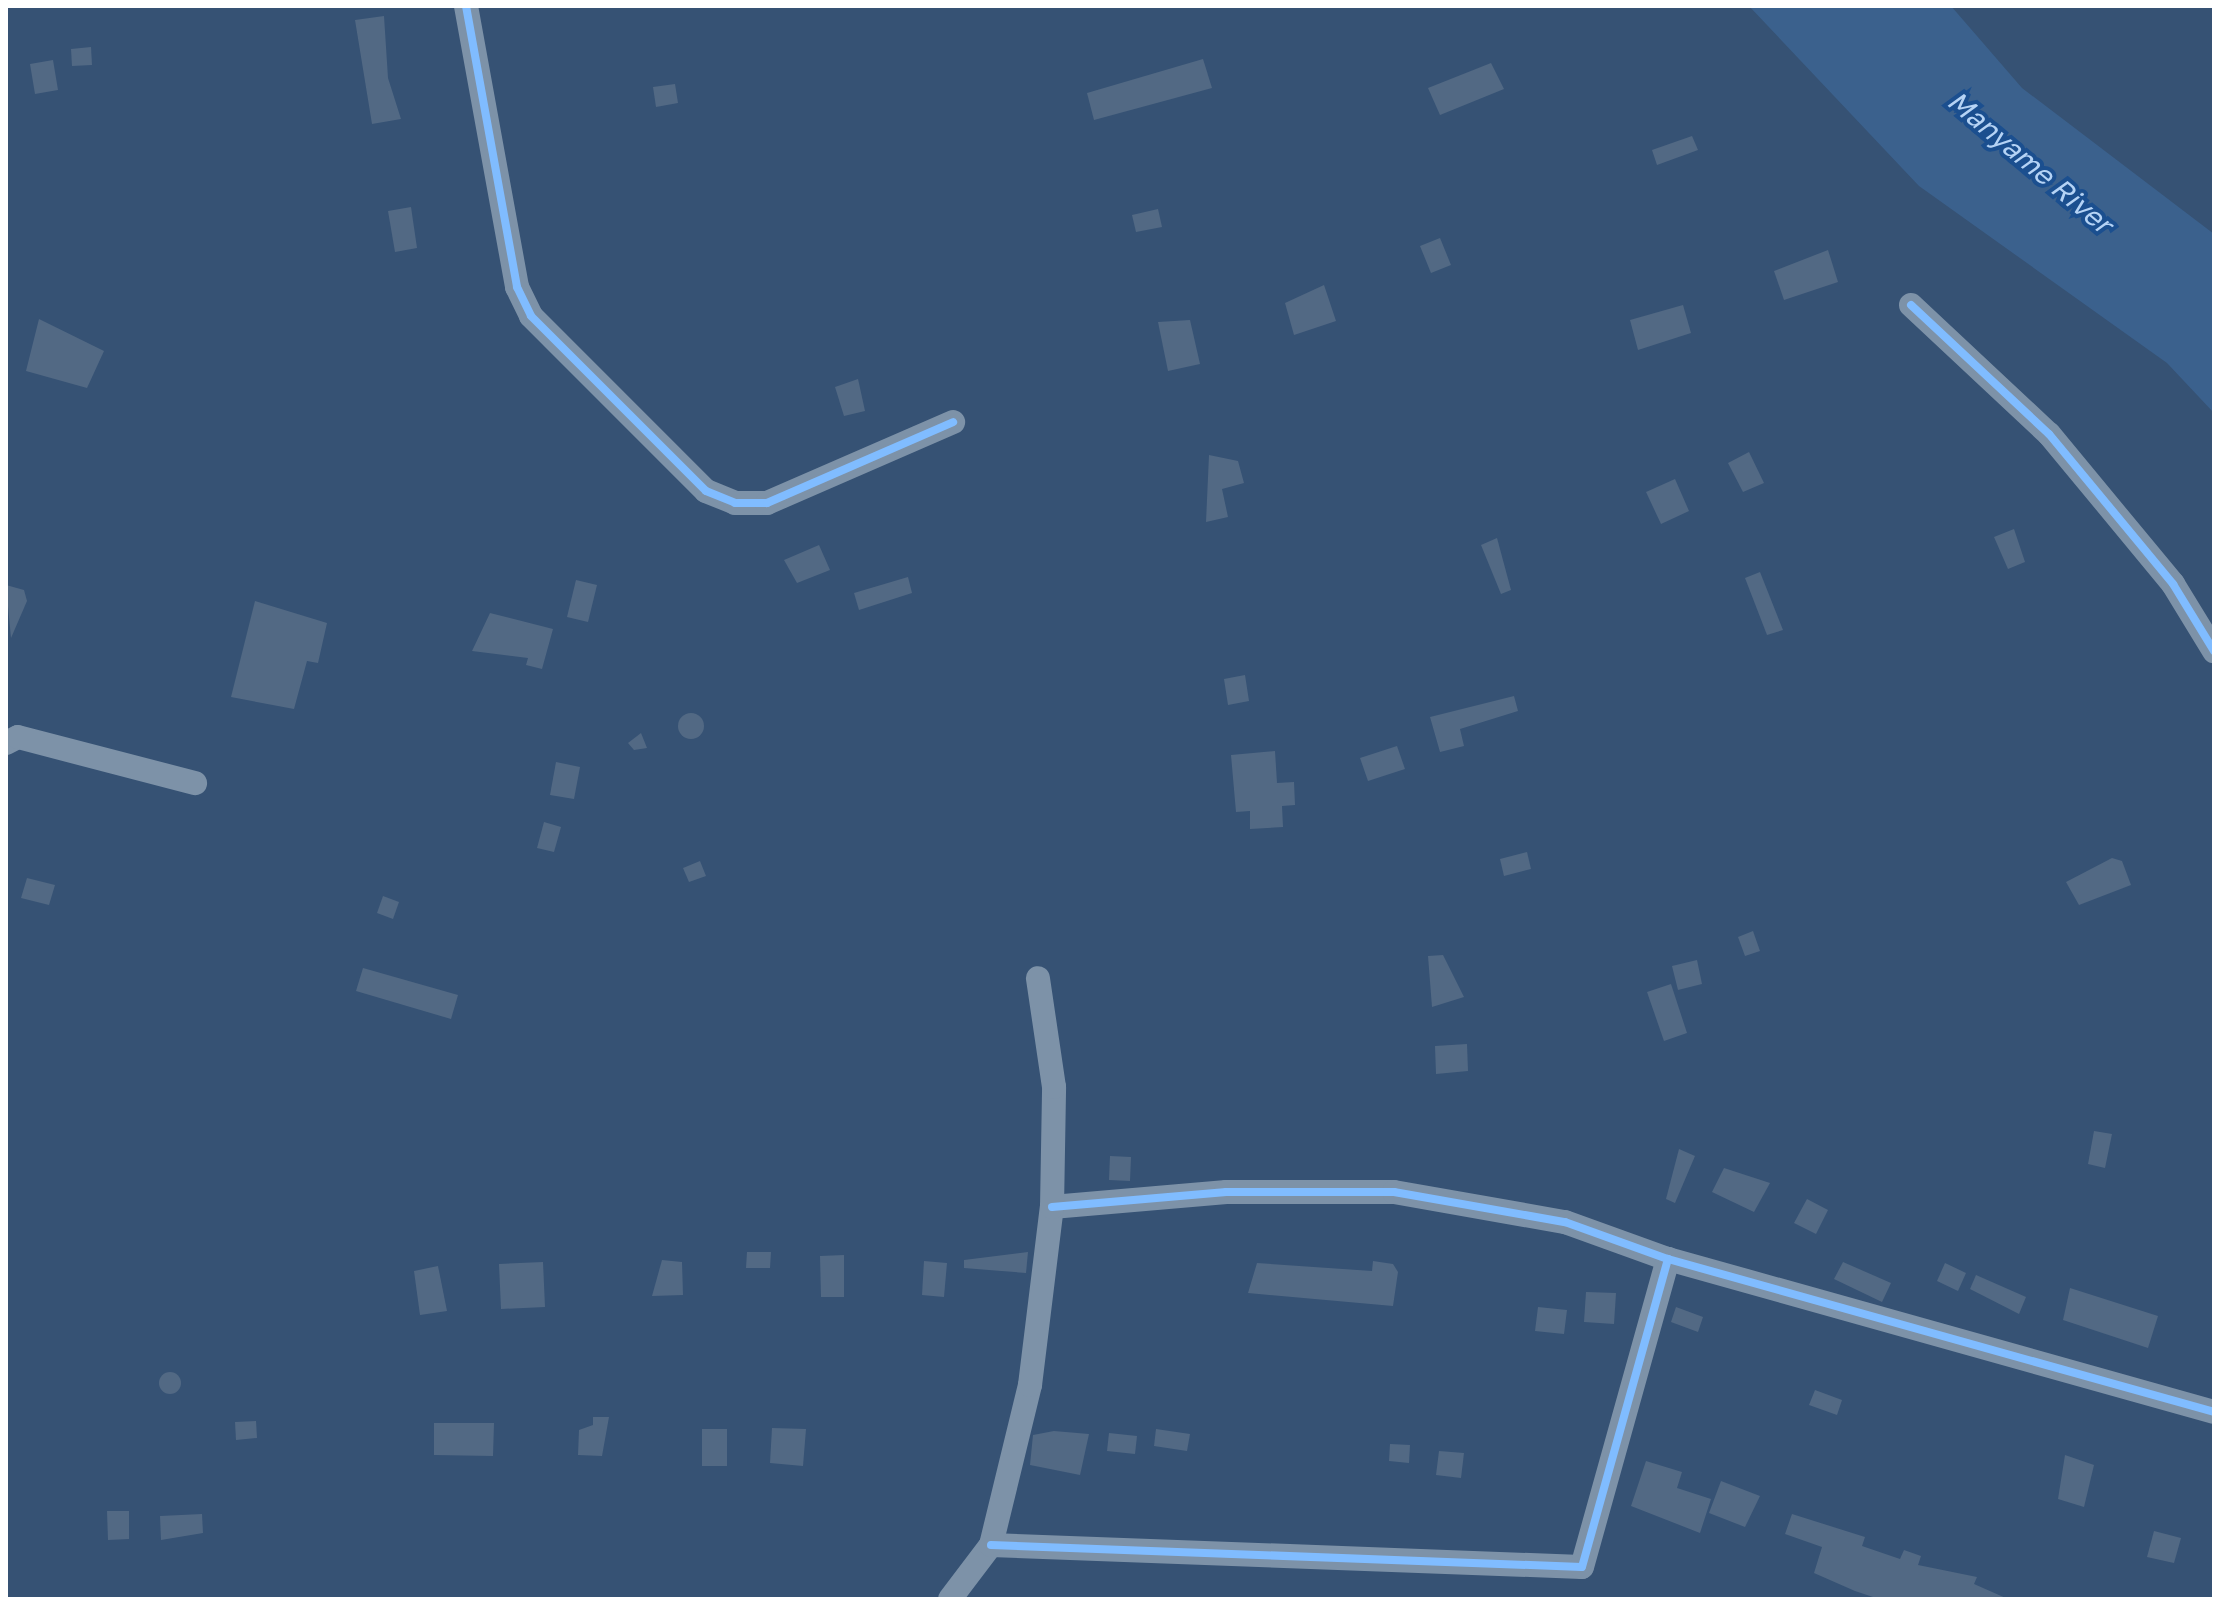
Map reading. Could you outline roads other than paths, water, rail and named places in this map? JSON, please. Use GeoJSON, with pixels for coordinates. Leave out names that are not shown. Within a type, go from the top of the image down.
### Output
{"type":"FeatureCollection","features":[{"type":"Feature","properties":{"kind":"street"},"geometry":{"type":"LineString","coordinates":[[466,6],[517,287],[531,316],[706,491],[735,503],[767,503],[953,422]]}},
{"type":"Feature","properties":{"kind":"street"},"geometry":{"type":"LineString","coordinates":[[1911,305],[2049,434],[2173,584],[2214,651]]}},
{"type":"Feature","properties":{"kind":"street"},"geometry":{"type":"LineString","coordinates":[[6,743],[18,737],[195,783]]}},
{"type":"Feature","properties":{"kind":"street"},"geometry":{"type":"LineString","coordinates":[[950,1599],[991,1545],[1030,1385],[1052,1207],[1054,1087],[1038,978]]}},
{"type":"Feature","properties":{"kind":"street"},"geometry":{"type":"LineString","coordinates":[[1052,1207],[1226,1192],[1394,1192],[1565,1222],[1668,1259],[2214,1412]]}},
{"type":"Feature","properties":{"kind":"street"},"geometry":{"type":"LineString","coordinates":[[991,1545],[1582,1567],[1668,1259]]}},
{"type":"Feature","properties":{"kind":"water","name":"Manyame River"},"geometry":{"type":"Polygon","coordinates":[[[1749,6],[1951,6],[2022,88],[2214,234],[2214,413],[2167,363],[1919,186],[1749,6]]]}}]}
